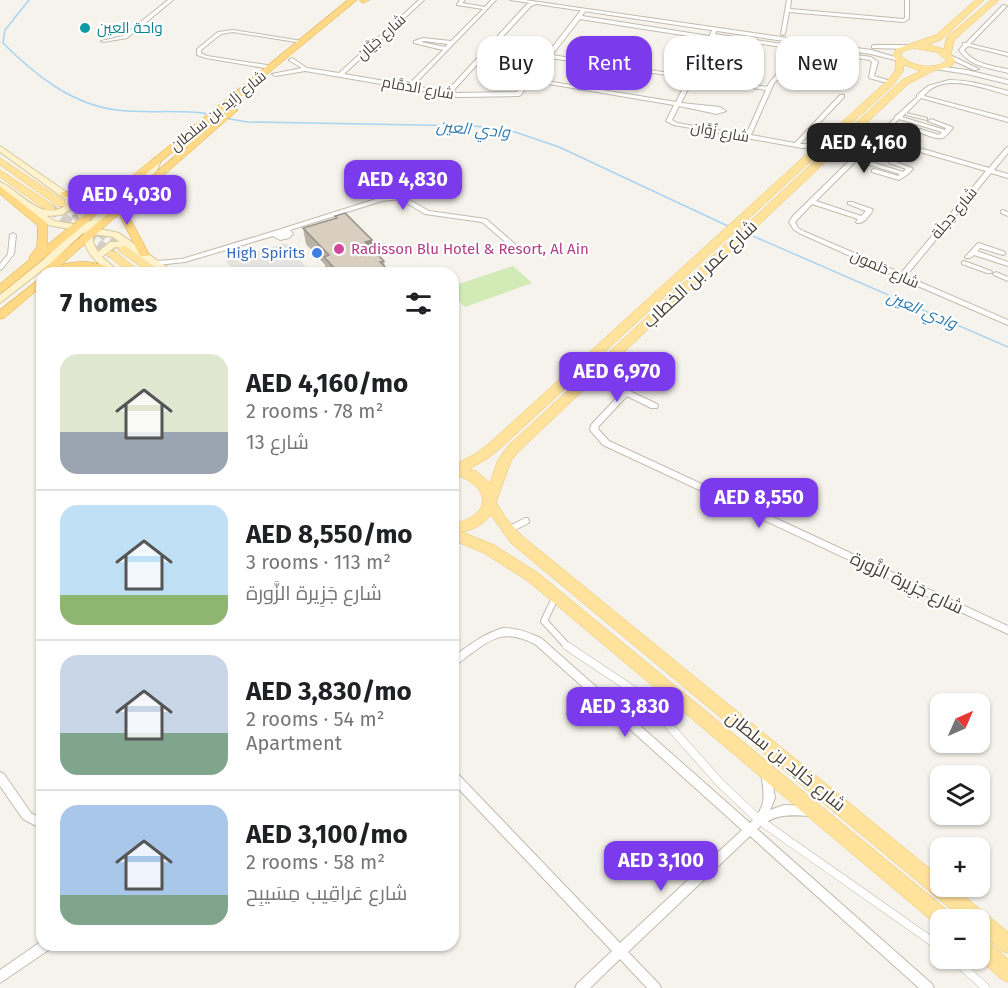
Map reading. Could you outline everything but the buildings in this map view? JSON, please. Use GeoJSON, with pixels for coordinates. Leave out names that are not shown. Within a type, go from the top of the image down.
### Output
{"type":"FeatureCollection","features":[{"type":"Feature","properties":{"kind":"highway","name":"شارع زايد بن سلطان"},"geometry":{"type":"LineString","coordinates":[[273,71],[291,60],[364,0]]}},
{"type":"Feature","properties":{"kind":"highway","name":"شارع زايد بن سلطان"},"geometry":{"type":"LineString","coordinates":[[50,267],[132,180],[244,95],[351,1]]}},
{"type":"Feature","properties":{"kind":"highway","name":"شارع زايد بن سلطان"},"geometry":{"type":"LineString","coordinates":[[0,287],[86,228],[120,209],[195,144],[244,95]]}},
{"type":"Feature","properties":{"kind":"highway"},"geometry":{"type":"LineString","coordinates":[[65,199],[97,194],[132,180]]}},
{"type":"Feature","properties":{"kind":"highway"},"geometry":{"type":"LineString","coordinates":[[0,185],[41,222],[44,238],[42,248],[36,255],[0,287]]}},
{"type":"Feature","properties":{"kind":"highway"},"geometry":{"type":"LineString","coordinates":[[120,209],[130,223],[135,239],[144,254]]}},
{"type":"Feature","properties":{"kind":"highway"},"geometry":{"type":"LineString","coordinates":[[68,267],[80,265],[99,267]]}},
{"type":"Feature","properties":{"kind":"highway","name":"شارع زايد بن سلطان"},"geometry":{"type":"LineString","coordinates":[[0,310],[36,280]]}},
{"type":"Feature","properties":{"kind":"highway"},"geometry":{"type":"LineString","coordinates":[[0,316],[36,285]]}},
{"type":"Feature","properties":{"kind":"main road"},"geometry":{"type":"LineString","coordinates":[[907,47],[929,43],[939,37],[980,0]]}},
{"type":"Feature","properties":{"kind":"main road"},"geometry":{"type":"LineString","coordinates":[[917,46],[930,47],[949,55],[950,39],[993,1]]}},
{"type":"Feature","properties":{"kind":"main road","name":"شارع عمر بن الخطاب"},"geometry":{"type":"LineString","coordinates":[[459,468],[490,451],[891,82],[899,71],[898,51],[907,47]]}},
{"type":"Feature","properties":{"kind":"main road","name":"شارع عمر بن الخطاب"},"geometry":{"type":"LineString","coordinates":[[491,500],[505,460],[513,450],[909,78],[949,64],[949,55]]}},
{"type":"Feature","properties":{"kind":"main road"},"geometry":{"type":"LineString","coordinates":[[899,59],[913,66],[933,69]]}},
{"type":"Feature","properties":{"kind":"main road"},"geometry":{"type":"LineString","coordinates":[[0,148],[71,205],[64,211],[45,213],[0,185]]}},
{"type":"Feature","properties":{"kind":"main road"},"geometry":{"type":"LineString","coordinates":[[39,267],[156,167],[157,160]]}},
{"type":"Feature","properties":{"kind":"main road"},"geometry":{"type":"LineString","coordinates":[[0,161],[78,205],[97,257],[108,267]]}},
{"type":"Feature","properties":{"kind":"main road"},"geometry":{"type":"LineString","coordinates":[[0,173],[50,208]]}},
{"type":"Feature","properties":{"kind":"main road"},"geometry":{"type":"LineString","coordinates":[[0,185],[46,221],[56,225],[86,228],[116,235],[156,267]]}},
{"type":"Feature","properties":{"kind":"main road"},"geometry":{"type":"LineString","coordinates":[[97,257],[113,244],[144,254],[156,267]]}},
{"type":"Feature","properties":{"kind":"main road"},"geometry":{"type":"LineString","coordinates":[[112,254],[129,267]]}},
{"type":"Feature","properties":{"kind":"main road"},"geometry":{"type":"LineString","coordinates":[[0,300],[36,270]]}},
{"type":"Feature","properties":{"kind":"main road","name":"شارع خالِد بن سلطان"},"geometry":{"type":"LineString","coordinates":[[459,471],[477,476],[484,482],[508,530],[966,909]]}},
{"type":"Feature","properties":{"kind":"main road"},"geometry":{"type":"LineString","coordinates":[[459,528],[479,520],[491,500]]}},
{"type":"Feature","properties":{"kind":"main road","name":"شارع خالِد بن سلطان"},"geometry":{"type":"LineString","coordinates":[[459,537],[513,563],[556,595],[766,768],[932,909]]}},
{"type":"Feature","properties":{"kind":"main road","name":"شارع خالِد بن سلطان"},"geometry":{"type":"LineString","coordinates":[[990,927],[1006,937]]}},
{"type":"Feature","properties":{"kind":"main road"},"geometry":{"type":"LineString","coordinates":[[990,957],[1008,972]]}},
{"type":"Feature","properties":{"kind":"street"},"geometry":{"type":"LineString","coordinates":[[103,41],[125,37],[171,0]]}},
{"type":"Feature","properties":{"kind":"street","name":"شارع جَيَّان"},"geometry":{"type":"LineString","coordinates":[[340,75],[422,0]]}},
{"type":"Feature","properties":{"kind":"street"},"geometry":{"type":"LineString","coordinates":[[485,8],[459,4],[464,0],[492,1]]}},
{"type":"Feature","properties":{"kind":"street"},"geometry":{"type":"LineString","coordinates":[[513,0],[584,10],[873,60],[875,62],[871,77],[891,82]]}},
{"type":"Feature","properties":{"kind":"street"},"geometry":{"type":"LineString","coordinates":[[545,0],[875,47],[907,47]]}},
{"type":"Feature","properties":{"kind":"street"},"geometry":{"type":"LineString","coordinates":[[783,34],[789,0]]}},
{"type":"Feature","properties":{"kind":"street"},"geometry":{"type":"LineString","coordinates":[[787,10],[904,21],[907,19],[907,0]]}},
{"type":"Feature","properties":{"kind":"street"},"geometry":{"type":"LineString","coordinates":[[409,87],[492,1]]}},
{"type":"Feature","properties":{"kind":"street"},"geometry":{"type":"LineString","coordinates":[[993,1],[1006,6],[964,44],[962,52],[970,60],[1008,71]]}},
{"type":"Feature","properties":{"kind":"street"},"geometry":{"type":"LineString","coordinates":[[448,93],[529,3]]}},
{"type":"Feature","properties":{"kind":"street","name":"شارع الدَمَّام"},"geometry":{"type":"LineString","coordinates":[[554,50],[584,10]]}},
{"type":"Feature","properties":{"kind":"street"},"geometry":{"type":"LineString","coordinates":[[579,17],[872,52],[899,59]]}},
{"type":"Feature","properties":{"kind":"street","name":"شارع الدَمَّام"},"geometry":{"type":"LineString","coordinates":[[302,42],[228,31],[218,35],[199,50],[200,54],[206,57],[273,71],[305,69],[468,96],[516,94],[524,90]]}},
{"type":"Feature","properties":{"kind":"street"},"geometry":{"type":"LineString","coordinates":[[446,49],[416,42],[423,39],[451,43]]}},
{"type":"Feature","properties":{"kind":"street"},"geometry":{"type":"LineString","coordinates":[[964,44],[1008,55]]}},
{"type":"Feature","properties":{"kind":"street"},"geometry":{"type":"LineString","coordinates":[[970,60],[983,49]]}},
{"type":"Feature","properties":{"kind":"street"},"geometry":{"type":"LineString","coordinates":[[949,55],[971,67],[1008,80]]}},
{"type":"Feature","properties":{"kind":"street"},"geometry":{"type":"LineString","coordinates":[[554,57],[664,74]]}},
{"type":"Feature","properties":{"kind":"street","name":"شارع الدَمَّام"},"geometry":{"type":"LineString","coordinates":[[291,60],[305,69]]}},
{"type":"Feature","properties":{"kind":"street"},"geometry":{"type":"LineString","coordinates":[[999,69],[1008,61]]}},
{"type":"Feature","properties":{"kind":"street"},"geometry":{"type":"LineString","coordinates":[[933,69],[967,72],[1008,80]]}},
{"type":"Feature","properties":{"kind":"street"},"geometry":{"type":"LineString","coordinates":[[748,136],[776,78]]}},
{"type":"Feature","properties":{"kind":"street","name":"شارع دَلمون"},"geometry":{"type":"LineString","coordinates":[[1008,93],[975,84],[949,82],[934,85],[897,117],[793,219],[796,228],[1008,323]]}},
{"type":"Feature","properties":{"kind":"street"},"geometry":{"type":"LineString","coordinates":[[554,83],[679,102],[691,106],[717,112],[723,111],[711,107],[691,106]]}},
{"type":"Feature","properties":{"kind":"street"},"geometry":{"type":"LineString","coordinates":[[764,89],[769,90]]}},
{"type":"Feature","properties":{"kind":"street","name":"شارع زُوَّان"},"geometry":{"type":"LineString","coordinates":[[685,90],[669,119],[670,122],[817,149]]}},
{"type":"Feature","properties":{"kind":"street"},"geometry":{"type":"LineString","coordinates":[[799,145],[842,96]]}},
{"type":"Feature","properties":{"kind":"street"},"geometry":{"type":"LineString","coordinates":[[920,96],[1008,120]]}},
{"type":"Feature","properties":{"kind":"street"},"geometry":{"type":"LineString","coordinates":[[908,114],[914,119],[951,128],[940,137],[920,131]]}},
{"type":"Feature","properties":{"kind":"street"},"geometry":{"type":"LineString","coordinates":[[897,117],[928,120],[937,126]]}},
{"type":"Feature","properties":{"kind":"street"},"geometry":{"type":"LineString","coordinates":[[929,134],[937,126]]}},
{"type":"Feature","properties":{"kind":"street"},"geometry":{"type":"LineString","coordinates":[[878,138],[1008,176]]}},
{"type":"Feature","properties":{"kind":"street","name":"شارع دِجلَة"},"geometry":{"type":"LineString","coordinates":[[901,277],[1008,149]]}},
{"type":"Feature","properties":{"kind":"street"},"geometry":{"type":"LineString","coordinates":[[830,151],[905,174]]}},
{"type":"Feature","properties":{"kind":"street"},"geometry":{"type":"LineString","coordinates":[[874,171],[886,175],[899,178],[910,168],[894,163],[892,170],[886,175]]}},
{"type":"Feature","properties":{"kind":"street"},"geometry":{"type":"LineString","coordinates":[[279,233],[381,199],[402,197],[427,213],[484,220],[513,245],[514,248],[510,254]]}},
{"type":"Feature","properties":{"kind":"street"},"geometry":{"type":"LineString","coordinates":[[811,201],[861,220],[870,210],[850,202]]}},
{"type":"Feature","properties":{"kind":"street"},"geometry":{"type":"LineString","coordinates":[[161,267],[261,236],[287,231],[290,234],[297,226]]}},
{"type":"Feature","properties":{"kind":"street"},"geometry":{"type":"LineString","coordinates":[[0,268],[10,257],[13,235]]}},
{"type":"Feature","properties":{"kind":"street"},"geometry":{"type":"LineString","coordinates":[[968,257],[979,245],[1002,253]]}},
{"type":"Feature","properties":{"kind":"street"},"geometry":{"type":"LineString","coordinates":[[977,267],[992,249]]}},
{"type":"Feature","properties":{"kind":"street"},"geometry":{"type":"LineString","coordinates":[[968,257],[986,257],[1008,264]]}},
{"type":"Feature","properties":{"kind":"street"},"geometry":{"type":"LineString","coordinates":[[968,257],[977,267],[1007,277]]}},
{"type":"Feature","properties":{"kind":"street"},"geometry":{"type":"LineString","coordinates":[[177,267],[183,261]]}},
{"type":"Feature","properties":{"kind":"street"},"geometry":{"type":"LineString","coordinates":[[591,376],[654,406]]}},
{"type":"Feature","properties":{"kind":"street","name":"شارع جَزِيرة الزَّورة"},"geometry":{"type":"LineString","coordinates":[[626,393],[595,425],[594,430],[606,443],[1008,630]]}},
{"type":"Feature","properties":{"kind":"street"},"geometry":{"type":"LineString","coordinates":[[508,530],[526,521]]}},
{"type":"Feature","properties":{"kind":"street"},"geometry":{"type":"LineString","coordinates":[[556,595],[544,621],[557,638],[636,692],[657,712],[720,783],[761,819],[930,940]]}},
{"type":"Feature","properties":{"kind":"street"},"geometry":{"type":"LineString","coordinates":[[459,658],[507,630],[526,633],[538,641],[928,988]]}},
{"type":"Feature","properties":{"kind":"street"},"geometry":{"type":"LineString","coordinates":[[761,819],[770,798],[766,768]]}},
{"type":"Feature","properties":{"kind":"street"},"geometry":{"type":"LineString","coordinates":[[0,777],[27,816],[36,821]]}},
{"type":"Feature","properties":{"kind":"street"},"geometry":{"type":"LineString","coordinates":[[459,782],[655,988]]}},
{"type":"Feature","properties":{"kind":"street"},"geometry":{"type":"LineString","coordinates":[[581,988],[761,819],[776,812],[793,809],[819,813]]}},
{"type":"Feature","properties":{"kind":"street"},"geometry":{"type":"LineString","coordinates":[[0,977],[37,951]]}},
{"type":"Feature","properties":{"kind":"street"},"geometry":{"type":"LineString","coordinates":[[965,969],[986,988]]}},
{"type":"Feature","properties":{"kind":"green space"},"geometry":{"type":"Polygon","coordinates":[[[513,266],[532,283],[465,307],[459,301],[459,284],[513,266]]]}},
{"type":"Feature","properties":{"kind":"shaded area"},"geometry":{"type":"Polygon","coordinates":[[[286,243],[306,267],[230,267],[226,261],[286,243]]]}},
{"type":"Feature","properties":{"kind":"waterway","name":"وادي العين"},"geometry":{"type":"LineString","coordinates":[[29,0],[5,30],[3,43],[41,77],[69,95],[100,107],[117,110],[209,114]]}},
{"type":"Feature","properties":{"kind":"waterway","name":"وادي العين"},"geometry":{"type":"LineString","coordinates":[[214,116],[247,122],[475,126],[515,132],[559,147],[730,227]]}},
{"type":"Feature","properties":{"kind":"waterway","name":"وادي العين"},"geometry":{"type":"LineString","coordinates":[[746,233],[1008,347]]}},
{"type":"Feature","properties":{"kind":"tunnel"},"geometry":{"type":"LineString","coordinates":[[62,204],[123,249]]}},
{"type":"Feature","properties":{"kind":"tunnel"},"geometry":{"type":"LineString","coordinates":[[50,208],[112,254]]}},
{"type":"Feature","properties":{"kind":"place","name":"واحة العين"},"geometry":{"type":"Point","coordinates":[85,28]}},
{"type":"Feature","properties":{"kind":"place","name":"Radisson Blu Hotel & Resort, Al Ain"},"geometry":{"type":"Point","coordinates":[339,249]}},
{"type":"Feature","properties":{"kind":"place","name":"High Spirits"},"geometry":{"type":"Point","coordinates":[317,253]}}]}
